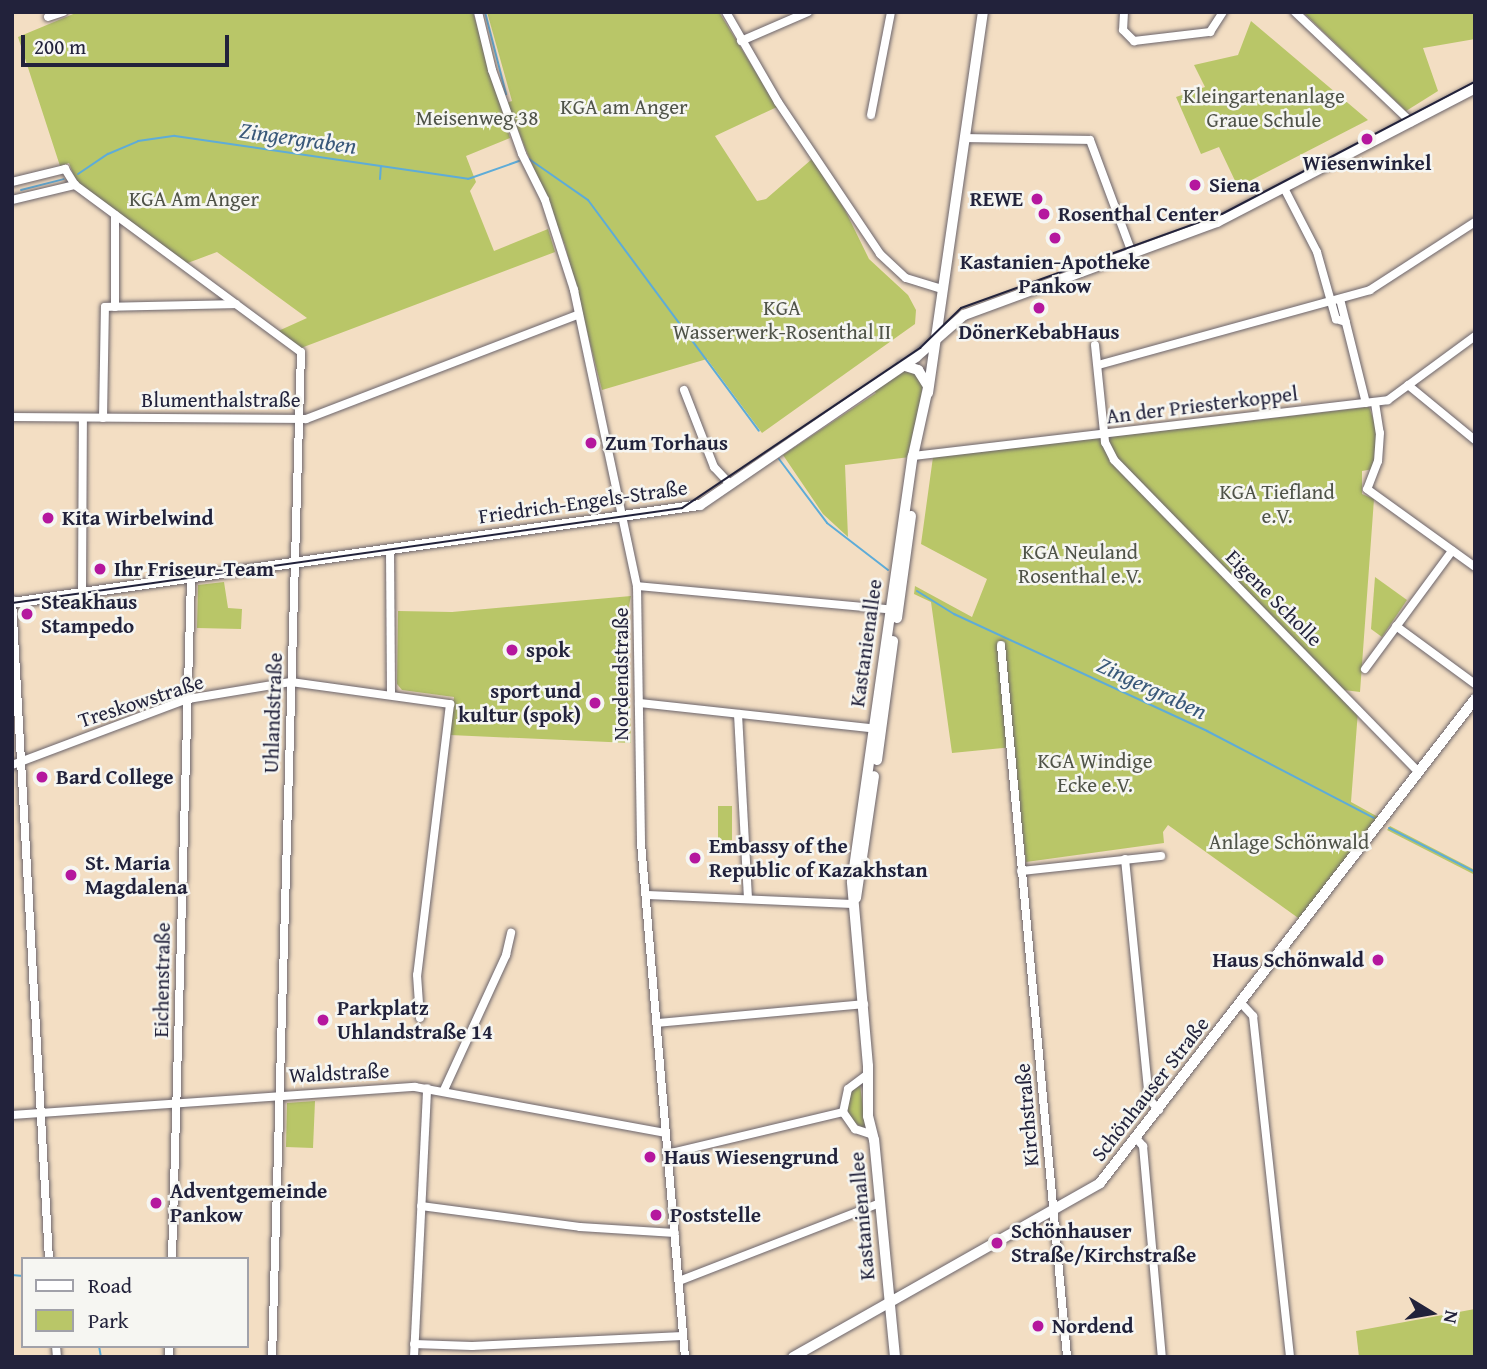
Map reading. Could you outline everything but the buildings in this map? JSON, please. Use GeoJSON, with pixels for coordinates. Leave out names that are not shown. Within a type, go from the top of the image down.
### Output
{"type":"FeatureCollection","features":[{"type":"Feature","properties":{"kind":"street"},"geometry":{"type":"LineString","coordinates":[[48,17],[63,12]]}},
{"type":"Feature","properties":{"kind":"street","name":"Nordendstraße"},"geometry":{"type":"LineString","coordinates":[[478,12],[491,69],[522,153],[545,200],[579,314],[638,586],[638,778],[685,1357]]}},
{"type":"Feature","properties":{"kind":"street"},"geometry":{"type":"LineString","coordinates":[[726,12],[741,41],[880,254],[906,278],[941,289]]}},
{"type":"Feature","properties":{"kind":"street"},"geometry":{"type":"LineString","coordinates":[[741,41],[808,12]]}},
{"type":"Feature","properties":{"kind":"street"},"geometry":{"type":"LineString","coordinates":[[871,115],[891,12]]}},
{"type":"Feature","properties":{"kind":"street","name":"Kastanienallee"},"geometry":{"type":"LineString","coordinates":[[895,1357],[873,1135],[867,1116],[864,1003],[852,882],[983,12]]}},
{"type":"Feature","properties":{"kind":"street"},"geometry":{"type":"LineString","coordinates":[[1124,12],[1123,30],[1134,41],[1210,32],[1223,12]]}},
{"type":"Feature","properties":{"kind":"street"},"geometry":{"type":"LineString","coordinates":[[1295,12],[1411,122]]}},
{"type":"Feature","properties":{"kind":"street","name":"Friedrich-Engels-Straße"},"geometry":{"type":"LineString","coordinates":[[12,602],[700,505],[902,365],[969,312],[1217,222],[1475,88]]}},
{"type":"Feature","properties":{"kind":"street"},"geometry":{"type":"LineString","coordinates":[[965,138],[1090,140],[1132,253]]}},
{"type":"Feature","properties":{"kind":"street"},"geometry":{"type":"LineString","coordinates":[[12,182],[69,172],[74,184],[12,200]]}},
{"type":"Feature","properties":{"kind":"street","name":"Uhlandstraße"},"geometry":{"type":"LineString","coordinates":[[74,184],[301,352],[272,1357]]}},
{"type":"Feature","properties":{"kind":"street"},"geometry":{"type":"LineString","coordinates":[[1284,188],[1317,252],[1335,300],[1336,319],[1346,323],[1380,433],[1378,461],[1367,489],[1475,567]]}},
{"type":"Feature","properties":{"kind":"street"},"geometry":{"type":"LineString","coordinates":[[115,215],[115,307]]}},
{"type":"Feature","properties":{"kind":"street"},"geometry":{"type":"LineString","coordinates":[[1098,365],[1370,290],[1402,273],[1475,222]]}},
{"type":"Feature","properties":{"kind":"street"},"geometry":{"type":"LineString","coordinates":[[103,418],[104,310],[115,307],[233,307],[236,303]]}},
{"type":"Feature","properties":{"kind":"street","name":"Blumenthalstraße"},"geometry":{"type":"LineString","coordinates":[[12,417],[299,420],[579,314]]}},
{"type":"Feature","properties":{"kind":"street","name":"An der Priesterkoppel"},"geometry":{"type":"LineString","coordinates":[[916,456],[1388,400],[1475,336]]}},
{"type":"Feature","properties":{"kind":"street","name":"Eigene Scholle"},"geometry":{"type":"LineString","coordinates":[[1095,345],[1105,434],[1114,460],[1419,772]]}},
{"type":"Feature","properties":{"kind":"street"},"geometry":{"type":"LineString","coordinates":[[902,365],[920,372],[928,388]]}},
{"type":"Feature","properties":{"kind":"street"},"geometry":{"type":"LineString","coordinates":[[1408,385],[1475,440]]}},
{"type":"Feature","properties":{"kind":"street"},"geometry":{"type":"LineString","coordinates":[[684,390],[714,467],[730,484]]}},
{"type":"Feature","properties":{"kind":"street"},"geometry":{"type":"LineString","coordinates":[[82,592],[83,418]]}},
{"type":"Feature","properties":{"kind":"street"},"geometry":{"type":"LineString","coordinates":[[390,549],[391,692]]}},
{"type":"Feature","properties":{"kind":"street"},"geometry":{"type":"LineString","coordinates":[[1365,669],[1452,551]]}},
{"type":"Feature","properties":{"kind":"street","name":"Eichenstraße"},"geometry":{"type":"LineString","coordinates":[[172,1257],[191,577]]}},
{"type":"Feature","properties":{"kind":"street"},"geometry":{"type":"LineString","coordinates":[[638,586],[894,610]]}},
{"type":"Feature","properties":{"kind":"street"},"geometry":{"type":"LineString","coordinates":[[12,602],[15,763],[50,1257]]}},
{"type":"Feature","properties":{"kind":"street"},"geometry":{"type":"LineString","coordinates":[[1396,626],[1475,684]]}},
{"type":"Feature","properties":{"kind":"street","name":"Kirchstraße"},"geometry":{"type":"LineString","coordinates":[[1001,645],[1067,1357]]}},
{"type":"Feature","properties":{"kind":"street","name":"Treskowstraße"},"geometry":{"type":"LineString","coordinates":[[15,763],[188,699],[291,682],[391,692],[450,704],[417,975],[420,1018]]}},
{"type":"Feature","properties":{"kind":"street","name":"Schönhauser Straße"},"geometry":{"type":"LineString","coordinates":[[793,1357],[1054,1212],[1100,1183],[1475,699]]}},
{"type":"Feature","properties":{"kind":"street"},"geometry":{"type":"LineString","coordinates":[[639,703],[877,729]]}},
{"type":"Feature","properties":{"kind":"street"},"geometry":{"type":"LineString","coordinates":[[738,714],[747,899]]}},
{"type":"Feature","properties":{"kind":"street"},"geometry":{"type":"LineString","coordinates":[[1021,871],[1161,856]]}},
{"type":"Feature","properties":{"kind":"street"},"geometry":{"type":"LineString","coordinates":[[1125,859],[1149,1099],[1159,1110]]}},
{"type":"Feature","properties":{"kind":"street"},"geometry":{"type":"LineString","coordinates":[[646,895],[853,904]]}},
{"type":"Feature","properties":{"kind":"street"},"geometry":{"type":"LineString","coordinates":[[444,1090],[506,955],[511,933]]}},
{"type":"Feature","properties":{"kind":"street"},"geometry":{"type":"LineString","coordinates":[[657,1023],[864,1003]]}},
{"type":"Feature","properties":{"kind":"street"},"geometry":{"type":"LineString","coordinates":[[1241,1003],[1253,1016],[1290,1357]]}},
{"type":"Feature","properties":{"kind":"street"},"geometry":{"type":"LineString","coordinates":[[867,1074],[848,1088],[843,1112],[855,1129],[873,1135]]}},
{"type":"Feature","properties":{"kind":"street"},"geometry":{"type":"LineString","coordinates":[[414,1357],[427,1088]]}},
{"type":"Feature","properties":{"kind":"street","name":"Waldstraße"},"geometry":{"type":"LineString","coordinates":[[12,1115],[280,1094],[427,1088],[665,1133]]}},
{"type":"Feature","properties":{"kind":"street"},"geometry":{"type":"LineString","coordinates":[[667,1154],[843,1112]]}},
{"type":"Feature","properties":{"kind":"street"},"geometry":{"type":"LineString","coordinates":[[1136,1138],[1143,1146],[1161,1357]]}},
{"type":"Feature","properties":{"kind":"street"},"geometry":{"type":"LineString","coordinates":[[679,1281],[880,1203]]}},
{"type":"Feature","properties":{"kind":"street"},"geometry":{"type":"LineString","coordinates":[[421,1206],[580,1227],[675,1233]]}},
{"type":"Feature","properties":{"kind":"street"},"geometry":{"type":"LineString","coordinates":[[414,1344],[683,1336]]}},
{"type":"Feature","properties":{"kind":"street"},"geometry":{"type":"LineString","coordinates":[[1060,1357],[1067,1357]]}},
{"type":"Feature","properties":{"kind":"green space"},"geometry":{"type":"Polygon","coordinates":[[[78,12],[473,12],[510,138],[466,156],[476,182],[470,191],[494,251],[548,229],[555,252],[301,348],[276,332],[307,318],[217,252],[185,264],[77,184],[69,163],[60,166],[18,37],[78,12]]]}},
{"type":"Feature","properties":{"kind":"green space"},"geometry":{"type":"Polygon","coordinates":[[[487,12],[719,12],[777,107],[715,136],[757,201],[766,199],[812,159],[845,210],[869,259],[908,295],[916,310],[915,324],[762,433],[707,359],[602,390],[565,245],[507,103],[512,101],[487,12]]]}},
{"type":"Feature","properties":{"kind":"green space"},"geometry":{"type":"Polygon","coordinates":[[[1475,12],[1475,39],[1423,48],[1438,91],[1406,111],[1305,14],[1475,12]]]}},
{"type":"Feature","properties":{"kind":"green space","name":"Kleingartenanlage Graue Schule"},"geometry":{"type":"Polygon","coordinates":[[[1251,21],[1368,120],[1238,187],[1219,147],[1201,154],[1176,97],[1205,87],[1194,65],[1238,55],[1251,21]]]}},
{"type":"Feature","properties":{"kind":"green space"},"geometry":{"type":"Polygon","coordinates":[[[913,369],[923,385],[910,457],[845,465],[848,537],[823,514],[783,455],[876,393],[873,390],[898,371],[913,369]]]}},
{"type":"Feature","properties":{"kind":"green space","name":"KGA Tiefland e.V."},"geometry":{"type":"Polygon","coordinates":[[[1369,407],[1377,429],[1373,469],[1362,471],[1362,494],[1374,499],[1360,692],[1344,690],[1116,460],[1107,437],[1369,407]]]}},
{"type":"Feature","properties":{"kind":"green space"},"geometry":{"type":"Polygon","coordinates":[[[1102,437],[1113,461],[1358,711],[1351,802],[1380,818],[1301,920],[1168,825],[1163,832],[1164,843],[1026,862],[1013,747],[952,753],[931,602],[914,594],[915,586],[972,617],[987,579],[921,544],[933,457],[1102,437]]]}},
{"type":"Feature","properties":{"kind":"green space"},"geometry":{"type":"Polygon","coordinates":[[[1375,577],[1407,600],[1382,637],[1371,629],[1375,577]]]}},
{"type":"Feature","properties":{"kind":"green space"},"geometry":{"type":"Polygon","coordinates":[[[224,582],[228,608],[242,609],[241,629],[197,628],[198,585],[224,582]]]}},
{"type":"Feature","properties":{"kind":"green space","name":"spok"},"geometry":{"type":"Polygon","coordinates":[[[631,596],[627,615],[631,743],[450,735],[454,697],[402,690],[397,684],[398,611],[452,612],[631,596]]]}},
{"type":"Feature","properties":{"kind":"green space"},"geometry":{"type":"Polygon","coordinates":[[[718,806],[732,806],[732,840],[718,840],[718,806]]]}},
{"type":"Feature","properties":{"kind":"green space"},"geometry":{"type":"Polygon","coordinates":[[[1390,826],[1475,870],[1475,875],[1387,830],[1390,826]]]}},
{"type":"Feature","properties":{"kind":"green space"},"geometry":{"type":"Polygon","coordinates":[[[860,1084],[865,1126],[863,1128],[854,1122],[847,1110],[851,1091],[860,1084]]]}},
{"type":"Feature","properties":{"kind":"green space"},"geometry":{"type":"Polygon","coordinates":[[[315,1101],[313,1148],[286,1147],[287,1103],[315,1101]]]}},
{"type":"Feature","properties":{"kind":"green space"},"geometry":{"type":"Polygon","coordinates":[[[1475,1309],[1475,1357],[1359,1357],[1356,1331],[1475,1309]]]}},
{"type":"Feature","properties":{"kind":"waterway"},"geometry":{"type":"LineString","coordinates":[[485,12],[506,94]]}},
{"type":"Feature","properties":{"kind":"waterway","name":"Zingergraben"},"geometry":{"type":"LineString","coordinates":[[78,174],[108,154],[138,141],[175,136],[468,179],[519,161]]}},
{"type":"Feature","properties":{"kind":"waterway","name":"Zingergraben"},"geometry":{"type":"LineString","coordinates":[[529,159],[588,200],[759,431]]}},
{"type":"Feature","properties":{"kind":"waterway"},"geometry":{"type":"LineString","coordinates":[[380,179],[381,166]]}},
{"type":"Feature","properties":{"kind":"waterway","name":"Zingergraben"},"geometry":{"type":"LineString","coordinates":[[21,190],[64,179]]}},
{"type":"Feature","properties":{"kind":"waterway","name":"Zingergraben"},"geometry":{"type":"LineString","coordinates":[[779,459],[827,523],[888,570]]}},
{"type":"Feature","properties":{"kind":"waterway","name":"Zingergraben"},"geometry":{"type":"LineString","coordinates":[[917,591],[954,614],[1207,731],[1374,818]]}},
{"type":"Feature","properties":{"kind":"waterway","name":"Zingergraben"},"geometry":{"type":"LineString","coordinates":[[1389,828],[1475,872]]}},
{"type":"Feature","properties":{"kind":"waterway"},"geometry":{"type":"LineString","coordinates":[[12,1275],[21,1276]]}},
{"type":"Feature","properties":{"kind":"waterway"},"geometry":{"type":"LineString","coordinates":[[99,1348],[101,1357]]}},
{"type":"Feature","properties":{"kind":"tram line"},"geometry":{"type":"LineString","coordinates":[[12,603],[682,508],[920,348],[961,308],[1222,214],[1475,82]]}},
{"type":"Feature","properties":{"kind":"place","name":"Wiesenwinkel"},"geometry":{"type":"Point","coordinates":[1367,139]}},
{"type":"Feature","properties":{"kind":"place","name":"Siena"},"geometry":{"type":"Point","coordinates":[1195,185]}},
{"type":"Feature","properties":{"kind":"place","name":"REWE"},"geometry":{"type":"Point","coordinates":[1037,199]}},
{"type":"Feature","properties":{"kind":"place","name":"Rosenthal Center"},"geometry":{"type":"Point","coordinates":[1044,214]}},
{"type":"Feature","properties":{"kind":"place","name":"Kastanien-Apotheke Pankow"},"geometry":{"type":"Point","coordinates":[1055,238]}},
{"type":"Feature","properties":{"kind":"place","name":"DönerKebabHaus"},"geometry":{"type":"Point","coordinates":[1039,308]}},
{"type":"Feature","properties":{"kind":"place","name":"Zum Torhaus"},"geometry":{"type":"Point","coordinates":[591,443]}},
{"type":"Feature","properties":{"kind":"place","name":"Kita Wirbelwind"},"geometry":{"type":"Point","coordinates":[48,518]}},
{"type":"Feature","properties":{"kind":"place","name":"Ihr Friseur-Team"},"geometry":{"type":"Point","coordinates":[100,569]}},
{"type":"Feature","properties":{"kind":"place","name":"Steakhaus Stampedo"},"geometry":{"type":"Point","coordinates":[27,614]}},
{"type":"Feature","properties":{"kind":"place","name":"spok"},"geometry":{"type":"Point","coordinates":[512,650]}},
{"type":"Feature","properties":{"kind":"place","name":"sport und kultur (spok)"},"geometry":{"type":"Point","coordinates":[595,703]}},
{"type":"Feature","properties":{"kind":"place","name":"Bard College"},"geometry":{"type":"Point","coordinates":[42,777]}},
{"type":"Feature","properties":{"kind":"place","name":"Embassy of the Republic of Kazakhstan"},"geometry":{"type":"Point","coordinates":[695,858]}},
{"type":"Feature","properties":{"kind":"place","name":"St. Maria Magdalena"},"geometry":{"type":"Point","coordinates":[71,875]}},
{"type":"Feature","properties":{"kind":"place","name":"Haus Schönwald"},"geometry":{"type":"Point","coordinates":[1378,960]}},
{"type":"Feature","properties":{"kind":"place","name":"Parkplatz Uhlandstraße 14"},"geometry":{"type":"Point","coordinates":[323,1020]}},
{"type":"Feature","properties":{"kind":"place","name":"Haus Wiesengrund"},"geometry":{"type":"Point","coordinates":[650,1157]}},
{"type":"Feature","properties":{"kind":"place","name":"Adventgemeinde Pankow"},"geometry":{"type":"Point","coordinates":[156,1203]}},
{"type":"Feature","properties":{"kind":"place","name":"Poststelle"},"geometry":{"type":"Point","coordinates":[656,1215]}},
{"type":"Feature","properties":{"kind":"place","name":"Schönhauser Straße/Kirchstraße"},"geometry":{"type":"Point","coordinates":[997,1243]}},
{"type":"Feature","properties":{"kind":"place","name":"Nordend"},"geometry":{"type":"Point","coordinates":[1038,1326]}},
{"type":"Feature","properties":{"kind":"park label","name":"KGA am Anger"},"geometry":{"type":"Point","coordinates":[624,107]}},
{"type":"Feature","properties":{"kind":"park label","name":"Meisenweg 38"},"geometry":{"type":"Point","coordinates":[477,118]}},
{"type":"Feature","properties":{"kind":"park label","name":"KGA Am Anger"},"geometry":{"type":"Point","coordinates":[194,199]}},
{"type":"Feature","properties":{"kind":"park label","name":"KGA Wasserwerk-Rosenthal II"},"geometry":{"type":"Point","coordinates":[782,320]}},
{"type":"Feature","properties":{"kind":"park label","name":"KGA Neuland Rosenthal e.V."},"geometry":{"type":"Point","coordinates":[1080,564]}},
{"type":"Feature","properties":{"kind":"park label","name":"KGA Windige Ecke e.V."},"geometry":{"type":"Point","coordinates":[1095,773]}},
{"type":"Feature","properties":{"kind":"park label","name":"Anlage Schönwald"},"geometry":{"type":"Point","coordinates":[1289,842]}}]}
